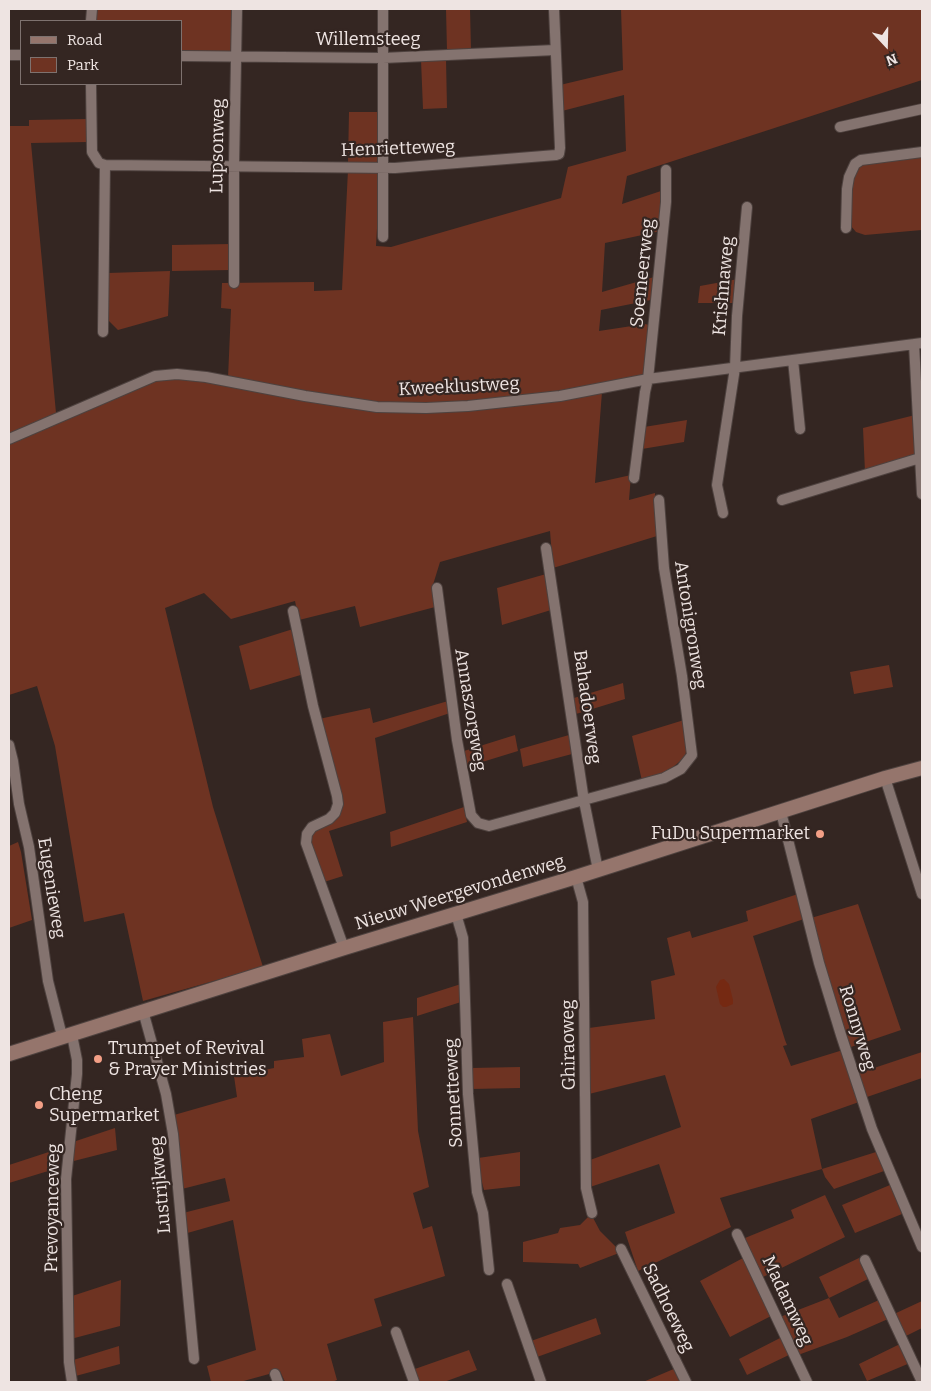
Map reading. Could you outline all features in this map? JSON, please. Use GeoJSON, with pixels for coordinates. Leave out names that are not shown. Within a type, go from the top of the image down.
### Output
{"type":"FeatureCollection","features":[{"type":"Feature","properties":{"kind":"street","name":"Lupsonweg"},"geometry":{"type":"LineString","coordinates":[[234,283],[237,9]]}},
{"type":"Feature","properties":{"kind":"street"},"geometry":{"type":"LineString","coordinates":[[383,9],[383,237]]}},
{"type":"Feature","properties":{"kind":"street","name":"Henrietteweg"},"geometry":{"type":"LineString","coordinates":[[105,164],[420,167],[559,154],[554,9]]}},
{"type":"Feature","properties":{"kind":"street","name":"Willemsteeg"},"geometry":{"type":"LineString","coordinates":[[182,56],[384,58],[556,50]]}},
{"type":"Feature","properties":{"kind":"street"},"geometry":{"type":"LineString","coordinates":[[91,85],[92,152],[100,163],[105,164],[103,332]]}},
{"type":"Feature","properties":{"kind":"street"},"geometry":{"type":"LineString","coordinates":[[840,126],[922,109]]}},
{"type":"Feature","properties":{"kind":"street"},"geometry":{"type":"LineString","coordinates":[[846,228],[847,189],[849,177],[855,164],[861,160],[922,152]]}},
{"type":"Feature","properties":{"kind":"street","name":"Soemeerweg"},"geometry":{"type":"LineString","coordinates":[[634,478],[648,379],[666,202],[666,170]]}},
{"type":"Feature","properties":{"kind":"street","name":"Krishnaweg"},"geometry":{"type":"LineString","coordinates":[[723,513],[717,485],[735,368],[737,316],[747,207]]}},
{"type":"Feature","properties":{"kind":"street"},"geometry":{"type":"LineString","coordinates":[[918,344],[922,494]]}},
{"type":"Feature","properties":{"kind":"street","name":"Kweeklustweg"},"geometry":{"type":"LineString","coordinates":[[9,439],[155,376],[176,374],[206,377],[305,396],[377,407],[426,408],[468,406],[560,396],[648,379],[918,344]]}},
{"type":"Feature","properties":{"kind":"street"},"geometry":{"type":"LineString","coordinates":[[793,360],[800,429]]}},
{"type":"Feature","properties":{"kind":"street"},"geometry":{"type":"LineString","coordinates":[[782,500],[920,458]]}},
{"type":"Feature","properties":{"kind":"street","name":"Antonigronweg"},"geometry":{"type":"LineString","coordinates":[[584,801],[664,778],[681,769],[692,755],[682,676],[670,614],[664,568],[659,500]]}},
{"type":"Feature","properties":{"kind":"street","name":"Bahadoerweg"},"geometry":{"type":"LineString","coordinates":[[546,548],[584,801],[598,870]]}},
{"type":"Feature","properties":{"kind":"street","name":"Annaszorgweg"},"geometry":{"type":"LineString","coordinates":[[437,588],[457,740],[471,814],[478,823],[489,826],[584,801]]}},
{"type":"Feature","properties":{"kind":"street"},"geometry":{"type":"LineString","coordinates":[[293,611],[313,706],[338,804],[329,819],[312,827],[307,834],[306,843],[344,948]]}},
{"type":"Feature","properties":{"kind":"street","name":"Eugenieweg"},"geometry":{"type":"LineString","coordinates":[[9,745],[19,804],[29,847],[48,981],[67,1036]]}},
{"type":"Feature","properties":{"kind":"street","name":"Nieuw Weergevondenweg"},"geometry":{"type":"LineString","coordinates":[[9,1054],[576,877],[885,778],[922,768]]}},
{"type":"Feature","properties":{"kind":"street"},"geometry":{"type":"LineString","coordinates":[[885,778],[922,894]]}},
{"type":"Feature","properties":{"kind":"street","name":"Ronnyweg"},"geometry":{"type":"LineString","coordinates":[[781,812],[818,963],[844,1044],[875,1136],[922,1246]]}},
{"type":"Feature","properties":{"kind":"street","name":"Ghiraoweg"},"geometry":{"type":"LineString","coordinates":[[576,877],[583,902],[586,1188],[592,1213]]}},
{"type":"Feature","properties":{"kind":"street","name":"Sonnetteweg"},"geometry":{"type":"LineString","coordinates":[[456,914],[464,938],[469,1104],[477,1192],[483,1213],[489,1270]]}},
{"type":"Feature","properties":{"kind":"street","name":"Lustrijkweg"},"geometry":{"type":"LineString","coordinates":[[144,1011],[166,1094],[173,1134],[194,1359]]}},
{"type":"Feature","properties":{"kind":"street","name":"Prevoyanceweg"},"geometry":{"type":"LineString","coordinates":[[67,1036],[77,1060],[66,1178],[68,1362],[72,1382]]}},
{"type":"Feature","properties":{"kind":"street","name":"Madamweg"},"geometry":{"type":"LineString","coordinates":[[737,1234],[807,1382]]}},
{"type":"Feature","properties":{"kind":"street","name":"Sadhoeweg"},"geometry":{"type":"LineString","coordinates":[[621,1248],[686,1382]]}},
{"type":"Feature","properties":{"kind":"street"},"geometry":{"type":"LineString","coordinates":[[865,1260],[922,1382]]}},
{"type":"Feature","properties":{"kind":"street"},"geometry":{"type":"LineString","coordinates":[[507,1284],[541,1382]]}},
{"type":"Feature","properties":{"kind":"street"},"geometry":{"type":"LineString","coordinates":[[396,1332],[414,1382]]}},
{"type":"Feature","properties":{"kind":"green space"},"geometry":{"type":"Polygon","coordinates":[[[95,9],[234,9],[231,53],[182,52],[182,20],[95,20],[95,9]]]}},
{"type":"Feature","properties":{"kind":"green space"},"geometry":{"type":"Polygon","coordinates":[[[446,9],[470,9],[471,50],[447,51],[446,9]]]}},
{"type":"Feature","properties":{"kind":"green space"},"geometry":{"type":"Polygon","coordinates":[[[621,9],[922,9],[922,80],[627,176],[622,204],[661,191],[664,195],[661,231],[605,243],[602,292],[654,277],[651,300],[601,310],[599,331],[649,325],[646,374],[641,378],[514,398],[420,404],[366,402],[228,378],[231,309],[221,308],[222,283],[314,282],[314,291],[342,290],[348,170],[378,170],[380,176],[376,246],[391,247],[561,198],[568,167],[626,151],[624,95],[562,111],[560,85],[623,70],[621,9]]]}},
{"type":"Feature","properties":{"kind":"green space"},"geometry":{"type":"Polygon","coordinates":[[[446,59],[447,108],[423,109],[421,60],[446,59]]]}},
{"type":"Feature","properties":{"kind":"green space"},"geometry":{"type":"Polygon","coordinates":[[[349,112],[379,112],[379,158],[375,163],[348,163],[349,112]]]}},
{"type":"Feature","properties":{"kind":"green space"},"geometry":{"type":"Polygon","coordinates":[[[88,119],[88,142],[31,143],[56,413],[9,434],[9,126],[29,126],[29,120],[88,119]]]}},
{"type":"Feature","properties":{"kind":"green space"},"geometry":{"type":"Polygon","coordinates":[[[922,155],[922,230],[865,235],[856,232],[851,226],[851,185],[853,176],[860,165],[922,155]]]}},
{"type":"Feature","properties":{"kind":"green space"},"geometry":{"type":"Polygon","coordinates":[[[231,244],[231,270],[172,271],[172,245],[231,244]]]}},
{"type":"Feature","properties":{"kind":"green space"},"geometry":{"type":"Polygon","coordinates":[[[170,271],[168,316],[118,330],[107,319],[108,273],[170,271]]]}},
{"type":"Feature","properties":{"kind":"green space"},"geometry":{"type":"Polygon","coordinates":[[[738,279],[735,303],[698,303],[700,286],[738,279]]]}},
{"type":"Feature","properties":{"kind":"green space"},"geometry":{"type":"Polygon","coordinates":[[[176,379],[208,382],[366,409],[415,413],[467,411],[533,404],[602,392],[595,483],[631,475],[629,500],[655,493],[657,536],[553,568],[550,531],[440,562],[432,588],[435,607],[360,627],[355,606],[299,620],[295,601],[231,619],[204,593],[165,608],[213,807],[263,967],[143,1001],[124,913],[84,922],[55,746],[37,686],[9,695],[9,442],[152,381],[176,379]]]}},
{"type":"Feature","properties":{"kind":"green space"},"geometry":{"type":"Polygon","coordinates":[[[915,415],[917,454],[865,472],[863,428],[915,415]]]}},
{"type":"Feature","properties":{"kind":"green space"},"geometry":{"type":"Polygon","coordinates":[[[687,420],[684,442],[642,449],[644,427],[687,420]]]}},
{"type":"Feature","properties":{"kind":"green space"},"geometry":{"type":"Polygon","coordinates":[[[546,574],[551,610],[502,625],[497,588],[546,574]]]}},
{"type":"Feature","properties":{"kind":"green space"},"geometry":{"type":"Polygon","coordinates":[[[293,629],[304,674],[250,690],[239,646],[293,629]]]}},
{"type":"Feature","properties":{"kind":"green space"},"geometry":{"type":"Polygon","coordinates":[[[889,665],[893,687],[854,694],[850,672],[889,665]]]}},
{"type":"Feature","properties":{"kind":"green space"},"geometry":{"type":"Polygon","coordinates":[[[623,683],[625,699],[576,714],[574,698],[623,683]]]}},
{"type":"Feature","properties":{"kind":"green space"},"geometry":{"type":"Polygon","coordinates":[[[448,701],[450,713],[375,738],[386,813],[329,831],[343,876],[324,882],[309,842],[311,832],[338,814],[319,719],[370,708],[373,723],[448,701]]]}},
{"type":"Feature","properties":{"kind":"green space"},"geometry":{"type":"Polygon","coordinates":[[[684,720],[687,746],[685,757],[667,772],[642,781],[632,736],[684,720]]]}},
{"type":"Feature","properties":{"kind":"green space"},"geometry":{"type":"Polygon","coordinates":[[[515,735],[518,751],[466,767],[464,751],[515,735]]]}},
{"type":"Feature","properties":{"kind":"green space"},"geometry":{"type":"Polygon","coordinates":[[[569,735],[572,754],[523,767],[520,749],[569,735]]]}},
{"type":"Feature","properties":{"kind":"green space"},"geometry":{"type":"Polygon","coordinates":[[[464,807],[467,822],[391,847],[390,832],[464,807]]]}},
{"type":"Feature","properties":{"kind":"green space"},"geometry":{"type":"Polygon","coordinates":[[[18,842],[32,920],[9,928],[9,846],[18,842]]]}},
{"type":"Feature","properties":{"kind":"green space"},"geometry":{"type":"Polygon","coordinates":[[[798,894],[804,919],[753,936],[787,1045],[783,1046],[791,1066],[843,1050],[859,1102],[811,1119],[822,1169],[720,1198],[731,1227],[638,1271],[625,1232],[675,1213],[659,1164],[590,1187],[590,1160],[681,1127],[665,1075],[589,1094],[589,1028],[655,1019],[651,981],[675,975],[667,938],[690,931],[692,938],[748,921],[746,911],[798,894]]]}},
{"type":"Feature","properties":{"kind":"green space"},"geometry":{"type":"Polygon","coordinates":[[[858,904],[901,1030],[848,1048],[811,918],[858,904]]]}},
{"type":"Feature","properties":{"kind":"green space"},"geometry":{"type":"Polygon","coordinates":[[[461,984],[461,1002],[417,1016],[417,998],[461,984]]]}},
{"type":"Feature","properties":{"kind":"green space"},"geometry":{"type":"Polygon","coordinates":[[[413,1017],[418,1131],[429,1187],[413,1193],[423,1229],[432,1226],[445,1276],[374,1299],[382,1326],[327,1344],[337,1380],[332,1382],[285,1382],[280,1371],[240,1382],[211,1382],[207,1366],[256,1350],[233,1220],[184,1234],[183,1213],[230,1201],[225,1178],[182,1189],[174,1115],[237,1097],[234,1076],[274,1068],[274,1061],[304,1057],[302,1039],[330,1034],[341,1076],[384,1062],[383,1022],[413,1017]]]}},
{"type":"Feature","properties":{"kind":"green space"},"geometry":{"type":"Polygon","coordinates":[[[922,1052],[922,1078],[867,1097],[859,1073],[922,1052]]]}},
{"type":"Feature","properties":{"kind":"green space"},"geometry":{"type":"Polygon","coordinates":[[[520,1067],[520,1088],[471,1089],[471,1068],[520,1067]]]}},
{"type":"Feature","properties":{"kind":"green space"},"geometry":{"type":"Polygon","coordinates":[[[115,1128],[117,1150],[66,1163],[67,1144],[115,1128]]]}},
{"type":"Feature","properties":{"kind":"green space"},"geometry":{"type":"Polygon","coordinates":[[[61,1148],[58,1168],[9,1183],[9,1165],[61,1148]]]}},
{"type":"Feature","properties":{"kind":"green space"},"geometry":{"type":"Polygon","coordinates":[[[520,1152],[520,1186],[484,1190],[478,1158],[520,1152]]]}},
{"type":"Feature","properties":{"kind":"green space"},"geometry":{"type":"Polygon","coordinates":[[[876,1152],[884,1171],[834,1189],[825,1177],[822,1169],[876,1152]]]}},
{"type":"Feature","properties":{"kind":"green space"},"geometry":{"type":"Polygon","coordinates":[[[890,1185],[902,1214],[855,1233],[842,1205],[890,1185]]]}},
{"type":"Feature","properties":{"kind":"green space"},"geometry":{"type":"Polygon","coordinates":[[[825,1195],[845,1237],[763,1277],[745,1238],[794,1218],[791,1210],[825,1195]]]}},
{"type":"Feature","properties":{"kind":"green space"},"geometry":{"type":"Polygon","coordinates":[[[591,1214],[600,1231],[619,1250],[619,1253],[580,1268],[578,1264],[523,1262],[523,1242],[558,1233],[560,1228],[580,1225],[591,1214]]]}},
{"type":"Feature","properties":{"kind":"green space"},"geometry":{"type":"Polygon","coordinates":[[[743,1258],[773,1315],[730,1337],[700,1281],[743,1258]]]}},
{"type":"Feature","properties":{"kind":"green space"},"geometry":{"type":"Polygon","coordinates":[[[859,1258],[868,1279],[829,1298],[819,1277],[859,1258]]]}},
{"type":"Feature","properties":{"kind":"green space"},"geometry":{"type":"Polygon","coordinates":[[[121,1280],[120,1326],[67,1340],[69,1297],[121,1280]]]}},
{"type":"Feature","properties":{"kind":"green space"},"geometry":{"type":"Polygon","coordinates":[[[829,1298],[839,1318],[879,1300],[888,1319],[798,1355],[780,1317],[829,1298]]]}},
{"type":"Feature","properties":{"kind":"green space"},"geometry":{"type":"Polygon","coordinates":[[[922,1301],[922,1328],[904,1337],[894,1314],[922,1301]]]}},
{"type":"Feature","properties":{"kind":"green space"},"geometry":{"type":"Polygon","coordinates":[[[596,1318],[601,1334],[537,1357],[531,1341],[596,1318]]]}},
{"type":"Feature","properties":{"kind":"green space"},"geometry":{"type":"Polygon","coordinates":[[[782,1337],[791,1354],[747,1375],[739,1359],[782,1337]]]}},
{"type":"Feature","properties":{"kind":"green space"},"geometry":{"type":"Polygon","coordinates":[[[900,1344],[910,1363],[867,1381],[859,1364],[900,1344]]]}},
{"type":"Feature","properties":{"kind":"green space"},"geometry":{"type":"Polygon","coordinates":[[[119,1346],[120,1364],[72,1377],[70,1361],[119,1346]]]}},
{"type":"Feature","properties":{"kind":"green space"},"geometry":{"type":"Polygon","coordinates":[[[469,1350],[477,1370],[444,1382],[417,1382],[412,1370],[469,1350]]]}},
{"type":"Feature","properties":{"kind":"green space"},"geometry":{"type":"Polygon","coordinates":[[[676,1368],[683,1382],[643,1382],[676,1368]]]}},
{"type":"Feature","properties":{"kind":"shaded area"},"geometry":{"type":"Polygon","coordinates":[[[724,979],[729,984],[733,1000],[733,1004],[726,1007],[720,1004],[716,987],[720,980],[724,979]]]}},
{"type":"Feature","properties":{"kind":"place","name":"FuDu Supermarket"},"geometry":{"type":"Point","coordinates":[820,834]}},
{"type":"Feature","properties":{"kind":"place","name":"Trumpet of Revival & Prayer Ministries"},"geometry":{"type":"Point","coordinates":[98,1059]}},
{"type":"Feature","properties":{"kind":"place","name":"Cheng Supermarket"},"geometry":{"type":"Point","coordinates":[39,1105]}}]}
